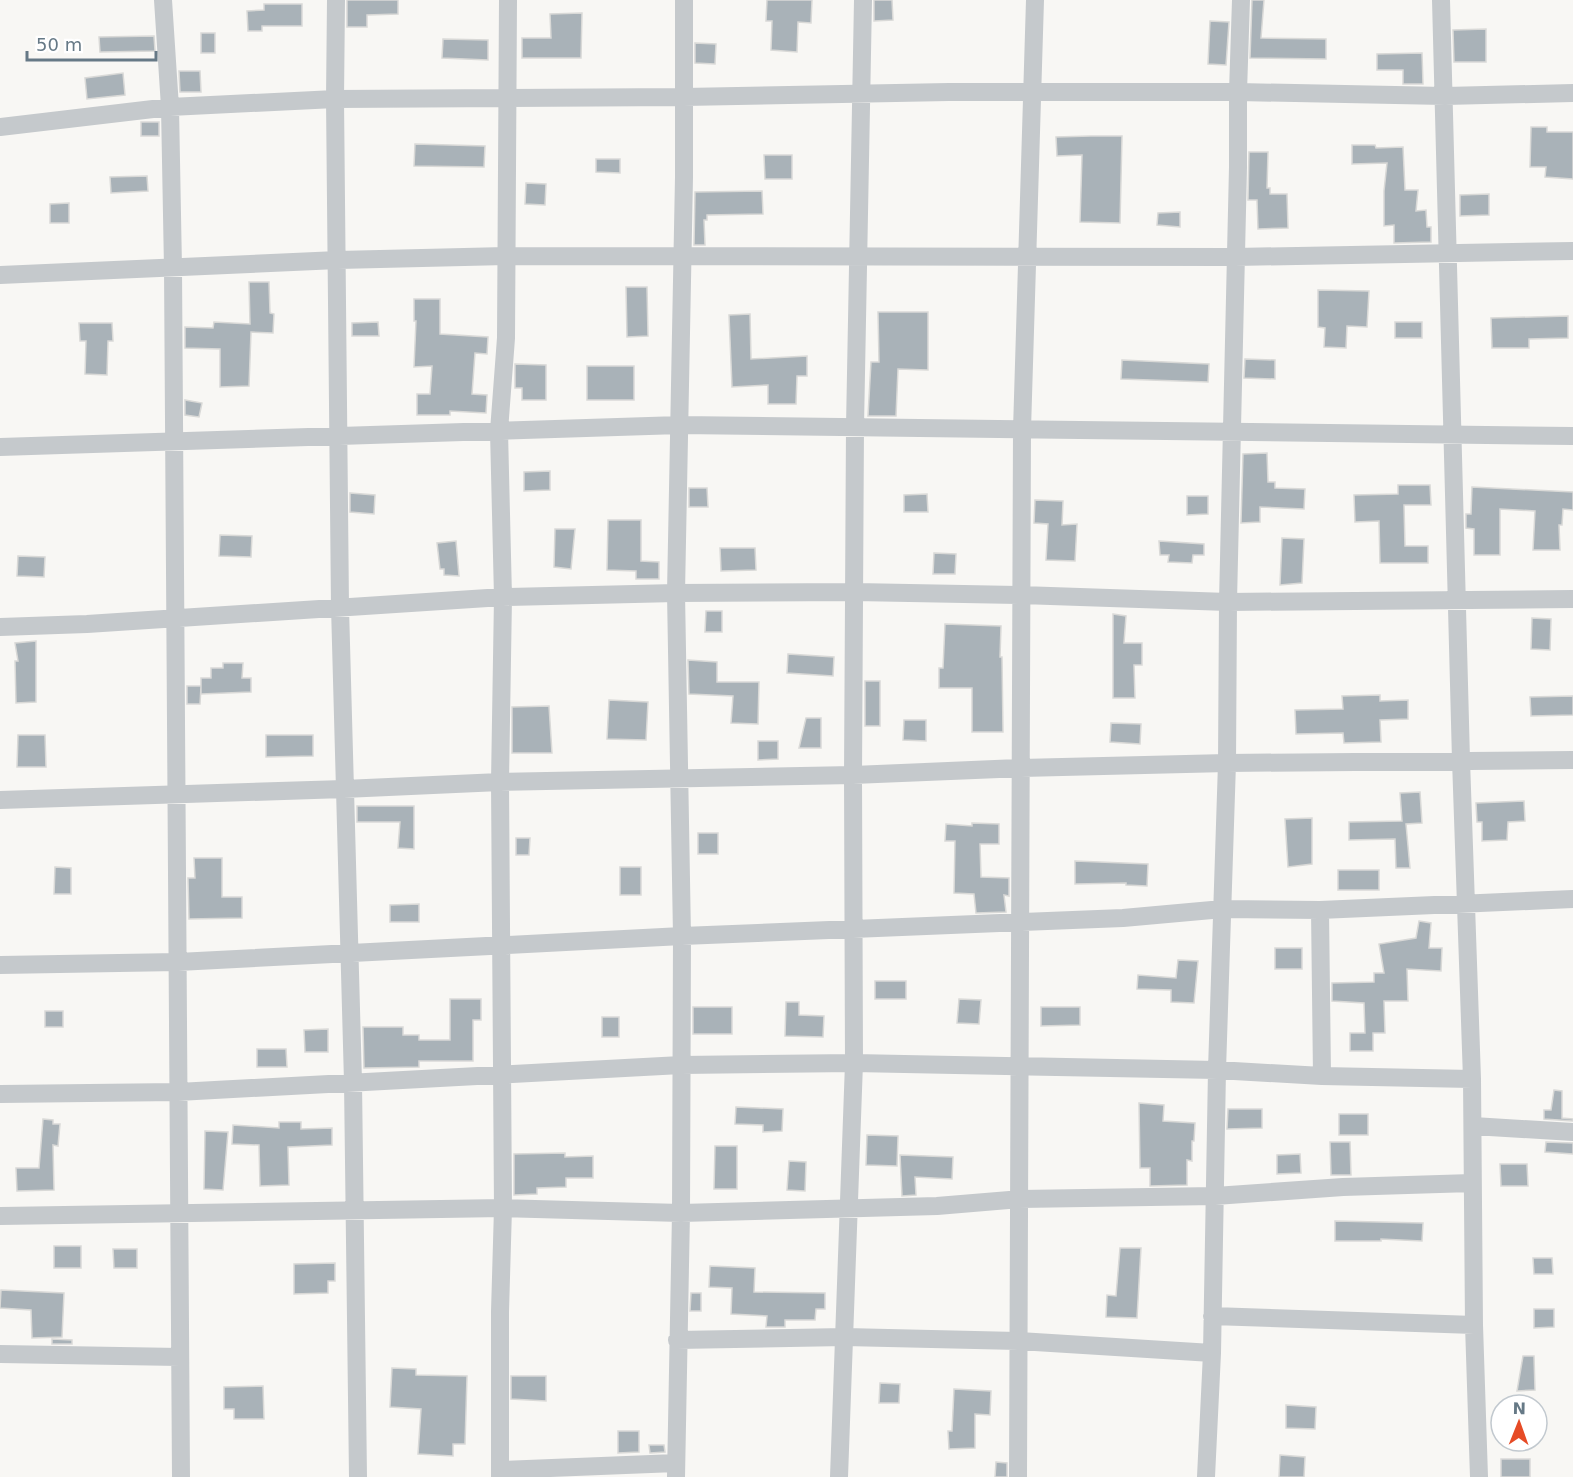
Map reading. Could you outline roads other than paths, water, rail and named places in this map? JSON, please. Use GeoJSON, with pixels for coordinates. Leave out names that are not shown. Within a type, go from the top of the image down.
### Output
{"type":"FeatureCollection","features":[{"type":"Feature","properties":{"kind":"street"},"geometry":{"type":"LineString","coordinates":[[163,0],[170,107],[173,268],[181,1477]]}},
{"type":"Feature","properties":{"kind":"street"},"geometry":{"type":"LineString","coordinates":[[336,0],[340,608],[353,1082],[358,1477]]}},
{"type":"Feature","properties":{"kind":"street"},"geometry":{"type":"LineString","coordinates":[[508,0],[506,338],[498,431],[503,597],[500,782],[503,1208],[500,1311],[500,1474],[676,1470],[681,1212],[681,936],[676,593],[684,0]]}},
{"type":"Feature","properties":{"kind":"street"},"geometry":{"type":"LineString","coordinates":[[839,1477],[854,1063],[855,427],[863,0]]}},
{"type":"Feature","properties":{"kind":"street"},"geometry":{"type":"LineString","coordinates":[[1018,1477],[1022,430],[1035,0]]}},
{"type":"Feature","properties":{"kind":"street"},"geometry":{"type":"LineString","coordinates":[[1206,1477],[1212,1353],[1217,1070],[1227,763],[1228,602],[1241,0]]}},
{"type":"Feature","properties":{"kind":"street"},"geometry":{"type":"LineString","coordinates":[[1441,0],[1461,760],[1468,902],[1473,1126],[1474,1325],[1479,1477]]}},
{"type":"Feature","properties":{"kind":"street"},"geometry":{"type":"LineString","coordinates":[[0,127],[170,107],[335,99],[684,97],[861,93],[1238,92],[1445,96],[1573,93]]}},
{"type":"Feature","properties":{"kind":"street"},"geometry":{"type":"LineString","coordinates":[[0,275],[506,255],[1235,257],[1573,251]]}},
{"type":"Feature","properties":{"kind":"street"},"geometry":{"type":"LineString","coordinates":[[0,447],[680,425],[1573,436]]}},
{"type":"Feature","properties":{"kind":"street"},"geometry":{"type":"LineString","coordinates":[[0,627],[503,597],[676,593],[855,592],[1228,602],[1573,598]]}},
{"type":"Feature","properties":{"kind":"street"},"geometry":{"type":"LineString","coordinates":[[0,800],[500,782],[853,775],[1021,768],[1227,763],[1573,760]]}},
{"type":"Feature","properties":{"kind":"street"},"geometry":{"type":"LineString","coordinates":[[0,964],[178,962],[681,936],[1123,918],[1223,909],[1320,910],[1573,899]]}},
{"type":"Feature","properties":{"kind":"street"},"geometry":{"type":"LineString","coordinates":[[1320,910],[1322,1076]]}},
{"type":"Feature","properties":{"kind":"street"},"geometry":{"type":"LineString","coordinates":[[0,1094],[178,1092],[681,1065],[854,1063],[1217,1070],[1322,1076],[1472,1079]]}},
{"type":"Feature","properties":{"kind":"street"},"geometry":{"type":"LineString","coordinates":[[1473,1126],[1573,1132]]}},
{"type":"Feature","properties":{"kind":"street"},"geometry":{"type":"LineString","coordinates":[[0,1216],[503,1208],[681,1212],[937,1206],[1020,1199],[1215,1197],[1343,1187],[1472,1183]]}},
{"type":"Feature","properties":{"kind":"street"},"geometry":{"type":"LineString","coordinates":[[1212,1316],[1474,1325]]}},
{"type":"Feature","properties":{"kind":"street"},"geometry":{"type":"LineString","coordinates":[[677,1340],[845,1337],[1019,1341],[1212,1353]]}},
{"type":"Feature","properties":{"kind":"street"},"geometry":{"type":"LineString","coordinates":[[0,1354],[180,1357]]}}]}
